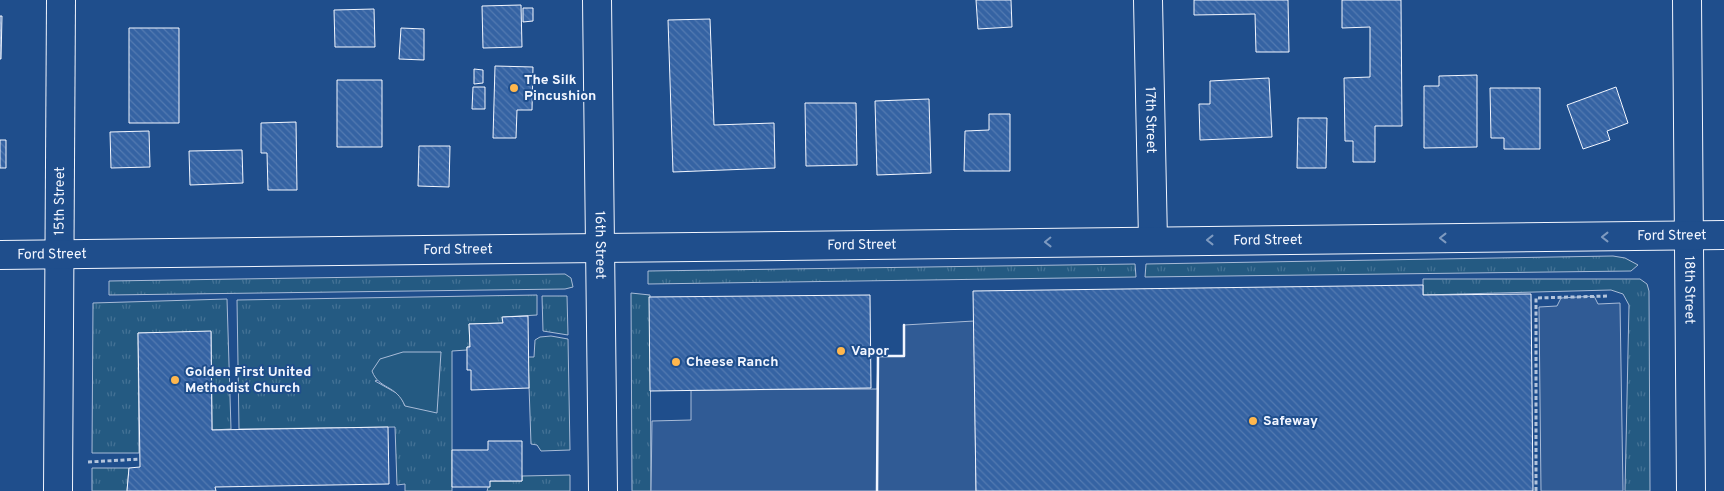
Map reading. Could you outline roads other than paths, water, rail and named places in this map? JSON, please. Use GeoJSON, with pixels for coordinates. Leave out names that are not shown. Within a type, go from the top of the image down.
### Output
{"type":"FeatureCollection","features":[{"type":"Feature","properties":{"kind":"street","name":"15th Street"},"geometry":{"type":"LineString","coordinates":[[58,491],[61,0]]}},
{"type":"Feature","properties":{"kind":"street","name":"16th Street"},"geometry":{"type":"LineString","coordinates":[[597,0],[603,491]]}},
{"type":"Feature","properties":{"kind":"street","name":"17th Street"},"geometry":{"type":"LineString","coordinates":[[1148,0],[1153,240]]}},
{"type":"Feature","properties":{"kind":"street","name":"18th Street"},"geometry":{"type":"LineString","coordinates":[[1687,0],[1691,491]]}},
{"type":"Feature","properties":{"kind":"street","name":"Ford Street"},"geometry":{"type":"LineString","coordinates":[[0,255],[1153,240],[1724,235]]}},
{"type":"Feature","properties":{"kind":"place","name":"The Silk Pincushion"},"geometry":{"type":"Point","coordinates":[514,88]}},
{"type":"Feature","properties":{"kind":"place","name":"Vapor"},"geometry":{"type":"Point","coordinates":[841,351]}},
{"type":"Feature","properties":{"kind":"place","name":"Cheese Ranch"},"geometry":{"type":"Point","coordinates":[676,362]}},
{"type":"Feature","properties":{"kind":"place","name":"Golden First United Methodist Church"},"geometry":{"type":"Point","coordinates":[175,380]}},
{"type":"Feature","properties":{"kind":"place","name":"Safeway"},"geometry":{"type":"Point","coordinates":[1253,421]}}]}
